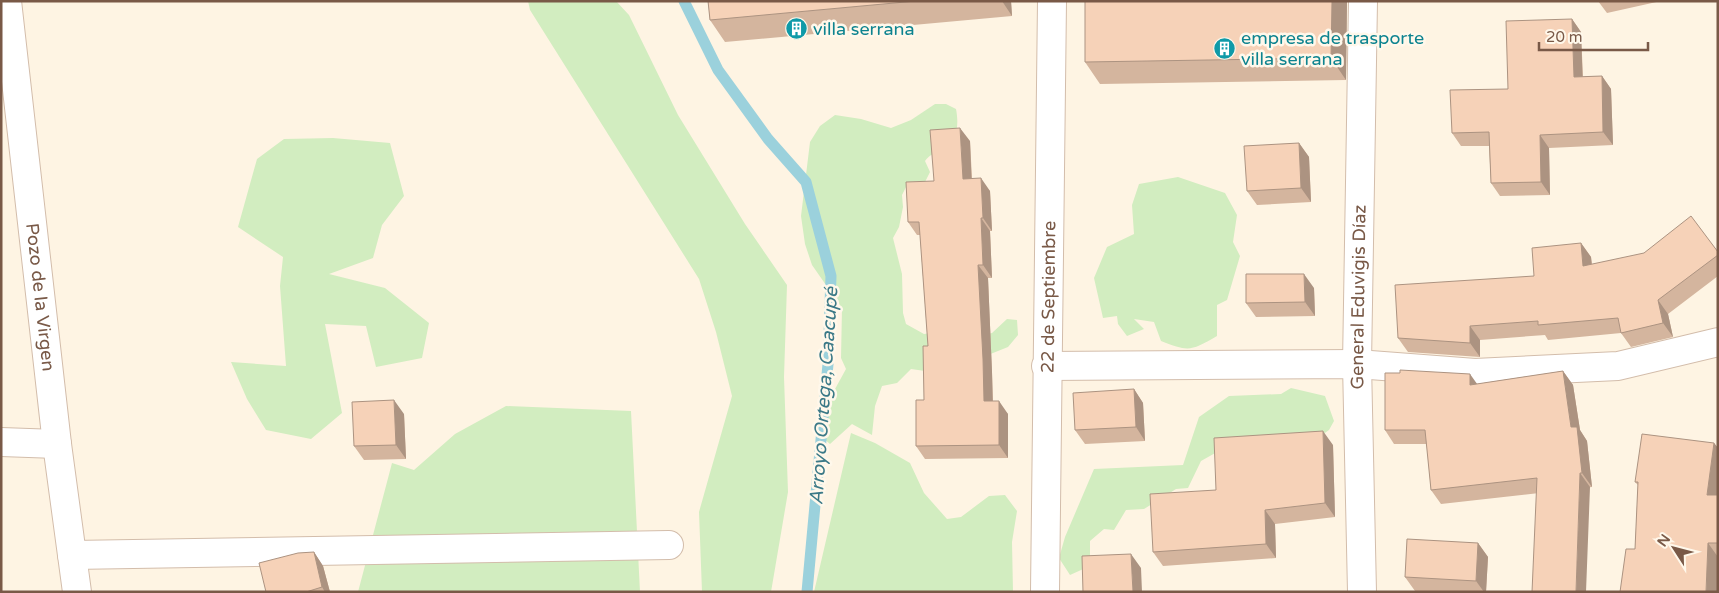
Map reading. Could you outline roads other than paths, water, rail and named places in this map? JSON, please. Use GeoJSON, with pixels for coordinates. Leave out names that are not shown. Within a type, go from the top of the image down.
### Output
{"type":"FeatureCollection","features":[{"type":"Feature","properties":{"kind":"street","name":"Pozo de la Virgen"},"geometry":{"type":"LineString","coordinates":[[6,1],[57,444],[77,592]]}},
{"type":"Feature","properties":{"kind":"street","name":"22 de Septiembre"},"geometry":{"type":"LineString","coordinates":[[1044,592],[1052,1]]}},
{"type":"Feature","properties":{"kind":"street","name":"General Eduvigis Díaz"},"geometry":{"type":"LineString","coordinates":[[1362,1],[1358,364],[1362,592]]}},
{"type":"Feature","properties":{"kind":"street"},"geometry":{"type":"LineString","coordinates":[[1046,366],[1358,364],[1475,373],[1618,366],[1718,342]]}},
{"type":"Feature","properties":{"kind":"street"},"geometry":{"type":"LineString","coordinates":[[1,442],[57,444]]}},
{"type":"Feature","properties":{"kind":"street"},"geometry":{"type":"LineString","coordinates":[[72,555],[669,544]]}},
{"type":"Feature","properties":{"kind":"waterway","name":"Arroyo Ortega, Caacupé"},"geometry":{"type":"LineString","coordinates":[[684,1],[718,70],[768,139],[806,182],[831,276],[828,364],[807,592]]}},
{"type":"Feature","properties":{"kind":"place","name":"villa serrana"},"geometry":{"type":"Point","coordinates":[797,29]}},
{"type":"Feature","properties":{"kind":"place","name":"empresa de trasporte villa serrana"},"geometry":{"type":"Point","coordinates":[1225,48]}}]}
